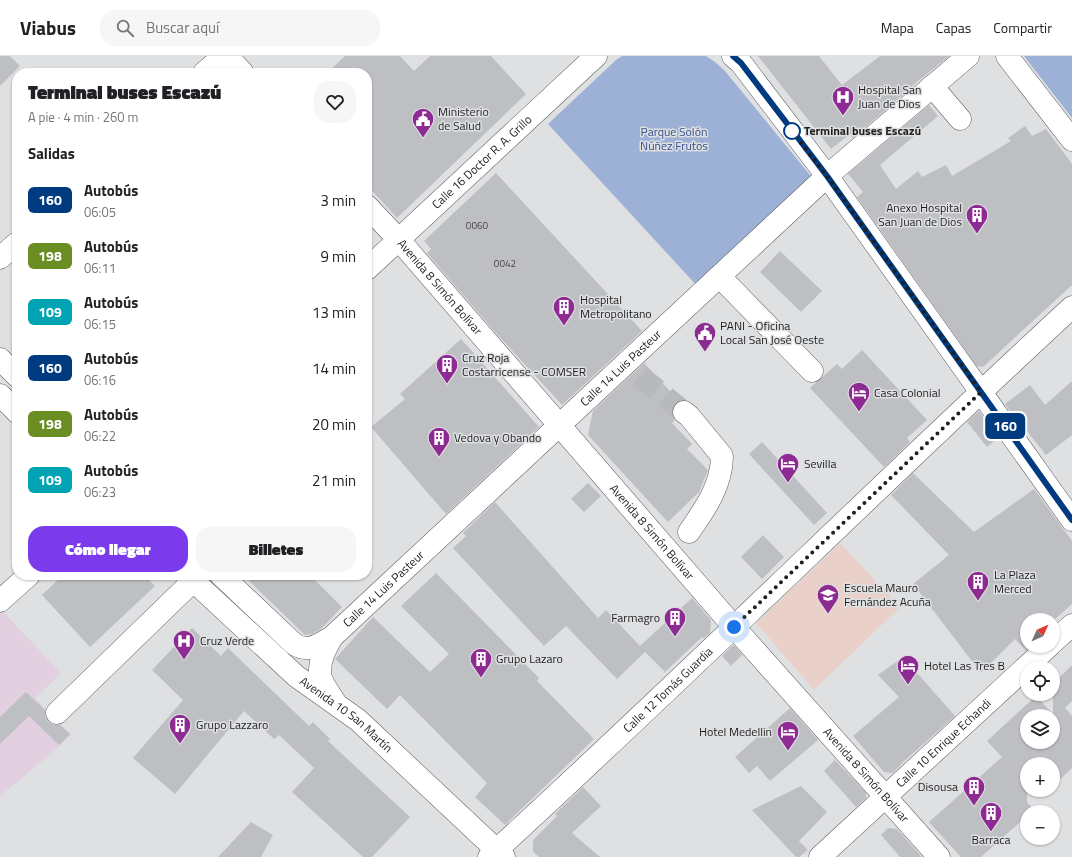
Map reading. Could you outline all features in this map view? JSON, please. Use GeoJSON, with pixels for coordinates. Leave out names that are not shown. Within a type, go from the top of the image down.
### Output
{"type":"FeatureCollection","features":[{"type":"Feature","properties":{"kind":"street"},"geometry":{"type":"LineString","coordinates":[[210,68],[223,56]]}},
{"type":"Feature","properties":{"kind":"street"},"geometry":{"type":"LineString","coordinates":[[227,56],[238,68]]}},
{"type":"Feature","properties":{"kind":"street","name":"Calle 16 Doctor R. A. Grillo"},"geometry":{"type":"LineString","coordinates":[[372,264],[596,56]]}},
{"type":"Feature","properties":{"kind":"street"},"geometry":{"type":"LineString","coordinates":[[733,56],[741,63],[827,176],[1072,520]]}},
{"type":"Feature","properties":{"kind":"street","name":"Calle 14 Luis Pasteur"},"geometry":{"type":"LineString","coordinates":[[335,702],[320,674],[321,660],[332,637],[560,426],[633,370],[720,277],[827,176],[968,56]]}},
{"type":"Feature","properties":{"kind":"street"},"geometry":{"type":"LineString","coordinates":[[1007,56],[1072,140]]}},
{"type":"Feature","properties":{"kind":"street"},"geometry":{"type":"LineString","coordinates":[[932,86],[960,119]]}},
{"type":"Feature","properties":{"kind":"street","name":"Avenida 8 Simón Bolívar"},"geometry":{"type":"LineString","coordinates":[[372,211],[399,240],[734,627],[939,857]]}},
{"type":"Feature","properties":{"kind":"street"},"geometry":{"type":"LineString","coordinates":[[0,258],[12,247]]}},
{"type":"Feature","properties":{"kind":"street"},"geometry":{"type":"LineString","coordinates":[[720,277],[812,371]]}},
{"type":"Feature","properties":{"kind":"street","name":"Calle 12 Tomás Guardia"},"geometry":{"type":"LineString","coordinates":[[497,855],[734,627],[1072,307]]}},
{"type":"Feature","properties":{"kind":"street"},"geometry":{"type":"LineString","coordinates":[[0,359],[12,371]]}},
{"type":"Feature","properties":{"kind":"street"},"geometry":{"type":"LineString","coordinates":[[0,395],[12,407]]}},
{"type":"Feature","properties":{"kind":"street"},"geometry":{"type":"LineString","coordinates":[[684,412],[722,456],[720,474],[707,506],[689,532]]}},
{"type":"Feature","properties":{"kind":"street"},"geometry":{"type":"LineString","coordinates":[[0,601],[23,580]]}},
{"type":"Feature","properties":{"kind":"street"},"geometry":{"type":"LineString","coordinates":[[57,713],[188,580]]}},
{"type":"Feature","properties":{"kind":"street","name":"Avenida 10 San Martín"},"geometry":{"type":"LineString","coordinates":[[192,580],[296,676],[335,702],[358,720],[497,855]]}},
{"type":"Feature","properties":{"kind":"street"},"geometry":{"type":"LineString","coordinates":[[226,580],[299,648],[305,649],[312,647],[332,637]]}},
{"type":"Feature","properties":{"kind":"street"},"geometry":{"type":"LineString","coordinates":[[1060,636],[1072,625]]}},
{"type":"Feature","properties":{"kind":"street","name":"Calle 10 Enrique Echandi"},"geometry":{"type":"LineString","coordinates":[[820,857],[1041,653]]}},
{"type":"Feature","properties":{"kind":"shaded area","name":"Escuela Mauro Fernández Acuña"},"geometry":{"type":"Polygon","coordinates":[[[840,543],[900,607],[814,690],[756,623],[840,543]]]}},
{"type":"Feature","properties":{"kind":"shaded area"},"geometry":{"type":"Polygon","coordinates":[[[2,611],[61,673],[35,698],[71,735],[0,796],[0,613],[2,611]]]}},
{"type":"Feature","properties":{"kind":"green space","name":"Parque Solón Núñez Frutos"},"geometry":{"type":"Polygon","coordinates":[[[622,56],[706,56],[725,71],[814,180],[699,288],[548,124],[622,56]]]}},
{"type":"Feature","properties":{"kind":"green space"},"geometry":{"type":"Polygon","coordinates":[[[1024,56],[1072,56],[1072,118],[1024,56]]]}},
{"type":"Feature","properties":{"kind":"building"},"geometry":{"type":"Polygon","coordinates":[[[0,56],[10,56],[20,66],[18,68],[12,68],[12,74],[0,86],[0,56]]]}},
{"type":"Feature","properties":{"kind":"building","name":"Ministerio de Salud"},"geometry":{"type":"Polygon","coordinates":[[[345,56],[400,56],[414,71],[430,56],[491,56],[526,94],[397,218],[372,190],[372,68],[332,68],[345,56]]]}},
{"type":"Feature","properties":{"kind":"building","name":"Hospital San Juan de Dios"},"geometry":{"type":"Polygon","coordinates":[[[758,56],[819,56],[842,85],[880,56],[949,56],[912,86],[853,138],[850,134],[831,149],[758,56]]]}},
{"type":"Feature","properties":{"kind":"building","name":"Anexo Hospital San Juan de Dios"},"geometry":{"type":"Polygon","coordinates":[[[929,105],[938,116],[880,165],[896,189],[918,171],[922,177],[946,165],[952,176],[1011,141],[1008,138],[1025,126],[1032,136],[1046,129],[1072,164],[1072,285],[983,367],[977,366],[857,197],[863,192],[848,174],[929,105]]]}},
{"type":"Feature","properties":{"kind":"building"},"geometry":{"type":"Polygon","coordinates":[[[496,173],[642,331],[562,405],[496,333],[427,253],[431,249],[424,241],[496,173]]]}},
{"type":"Feature","properties":{"kind":"building"},"geometry":{"type":"Polygon","coordinates":[[[780,251],[822,291],[801,312],[760,272],[780,251]]]}},
{"type":"Feature","properties":{"kind":"building"},"geometry":{"type":"Polygon","coordinates":[[[461,339],[539,427],[446,514],[372,428],[372,426],[405,399],[400,394],[461,339]]]}},
{"type":"Feature","properties":{"kind":"building"},"geometry":{"type":"Polygon","coordinates":[[[862,350],[927,420],[907,438],[910,442],[884,467],[810,388],[837,364],[842,369],[862,350]]]}},
{"type":"Feature","properties":{"kind":"building"},"geometry":{"type":"Polygon","coordinates":[[[644,363],[679,401],[674,405],[672,410],[672,416],[675,420],[672,423],[692,444],[687,449],[708,470],[699,492],[668,522],[588,435],[593,411],[644,363]]]}},
{"type":"Feature","properties":{"kind":"building"},"geometry":{"type":"Polygon","coordinates":[[[1072,381],[1072,435],[1046,455],[1005,404],[1030,385],[1045,405],[1072,381]]]}},
{"type":"Feature","properties":{"kind":"building"},"geometry":{"type":"Polygon","coordinates":[[[979,411],[998,438],[987,447],[967,422],[979,411]]]}},
{"type":"Feature","properties":{"kind":"building","name":"Sevilla"},"geometry":{"type":"Polygon","coordinates":[[[762,442],[827,513],[814,525],[749,454],[762,442]]]}},
{"type":"Feature","properties":{"kind":"building"},"geometry":{"type":"Polygon","coordinates":[[[913,473],[974,532],[1034,489],[1072,541],[1072,604],[1060,615],[1060,613],[1020,613],[1020,644],[1015,639],[981,673],[913,584],[949,555],[891,495],[913,473]]]}},
{"type":"Feature","properties":{"kind":"building"},"geometry":{"type":"Polygon","coordinates":[[[588,483],[601,496],[584,512],[571,499],[588,483]]]}},
{"type":"Feature","properties":{"kind":"building"},"geometry":{"type":"Polygon","coordinates":[[[495,502],[598,618],[606,610],[640,646],[692,598],[711,620],[710,633],[704,638],[702,637],[665,672],[645,652],[617,679],[566,626],[544,646],[453,548],[466,536],[463,533],[495,502]]]}},
{"type":"Feature","properties":{"kind":"building"},"geometry":{"type":"Polygon","coordinates":[[[763,535],[784,557],[762,579],[741,557],[763,535]]]}},
{"type":"Feature","properties":{"kind":"building","name":"Grupo Lazaro"},"geometry":{"type":"Polygon","coordinates":[[[436,573],[539,678],[537,681],[594,739],[505,825],[475,797],[487,783],[400,695],[387,709],[335,659],[373,617],[430,672],[449,654],[401,606],[436,573]]]}},
{"type":"Feature","properties":{"kind":"building"},"geometry":{"type":"Polygon","coordinates":[[[58,580],[149,580],[155,586],[90,647],[42,595],[58,580]]]}},
{"type":"Feature","properties":{"kind":"building"},"geometry":{"type":"Polygon","coordinates":[[[248,580],[315,580],[342,607],[321,629],[312,634],[305,635],[248,580]]]}},
{"type":"Feature","properties":{"kind":"building"},"geometry":{"type":"Polygon","coordinates":[[[192,628],[221,656],[228,648],[309,726],[313,722],[330,739],[328,741],[410,817],[372,857],[363,857],[292,792],[314,768],[279,735],[274,739],[244,711],[175,794],[133,758],[183,700],[152,670],[192,628]]]}},
{"type":"Feature","properties":{"kind":"building"},"geometry":{"type":"Polygon","coordinates":[[[732,646],[735,646],[742,655],[731,666],[722,656],[732,646]]]}},
{"type":"Feature","properties":{"kind":"building"},"geometry":{"type":"Polygon","coordinates":[[[903,657],[955,716],[903,762],[893,773],[884,772],[853,736],[899,697],[878,675],[903,657]]]}},
{"type":"Feature","properties":{"kind":"building"},"geometry":{"type":"Polygon","coordinates":[[[1072,665],[1072,701],[1065,708],[1072,716],[1072,768],[1060,779],[1060,757],[1020,757],[1020,797],[1027,797],[1027,802],[1030,805],[1020,805],[1020,822],[981,857],[961,857],[929,822],[1002,757],[987,741],[1020,711],[1020,749],[1060,749],[1060,709],[1053,709],[1053,701],[1060,701],[1060,677],[1072,665]]]}},
{"type":"Feature","properties":{"kind":"building"},"geometry":{"type":"Polygon","coordinates":[[[26,692],[45,710],[45,716],[48,722],[54,725],[60,725],[70,734],[59,745],[29,716],[0,744],[0,717],[26,692]]]}},
{"type":"Feature","properties":{"kind":"building"},"geometry":{"type":"Polygon","coordinates":[[[1031,701],[1041,701],[1048,709],[1022,709],[1031,701]]]}},
{"type":"Feature","properties":{"kind":"building"},"geometry":{"type":"Polygon","coordinates":[[[790,708],[818,740],[770,781],[757,766],[749,773],[735,757],[790,708]]]}},
{"type":"Feature","properties":{"kind":"building"},"geometry":{"type":"Polygon","coordinates":[[[835,760],[866,793],[866,798],[856,807],[824,771],[835,760]]]}},
{"type":"Feature","properties":{"kind":"building"},"geometry":{"type":"Polygon","coordinates":[[[801,786],[827,812],[799,841],[808,850],[799,857],[796,857],[752,810],[801,786]]]}},
{"type":"Feature","properties":{"kind":"building"},"geometry":{"type":"Polygon","coordinates":[[[583,787],[601,806],[572,833],[600,857],[539,857],[533,851],[533,840],[557,816],[555,814],[583,787]]]}},
{"type":"Feature","properties":{"kind":"building"},"geometry":{"type":"Polygon","coordinates":[[[251,822],[273,835],[261,857],[218,857],[251,822]]]}},
{"type":"Feature","properties":{"kind":"building"},"geometry":{"type":"Polygon","coordinates":[[[888,828],[897,829],[922,857],[900,857],[881,835],[888,828]]]}},
{"type":"Feature","properties":{"kind":"tunnel"},"geometry":{"type":"LineString","coordinates":[[640,376],[684,412]]}},
{"type":"Feature","properties":{"kind":"bus line","name":"160"},"geometry":{"type":"LineString","coordinates":[[733,56],[741,63],[827,176],[1072,520]]}},
{"type":"Feature","properties":{"kind":"place","name":"Hospital San Juan de Dios"},"geometry":{"type":"Point","coordinates":[843,116]}},
{"type":"Feature","properties":{"kind":"place","name":"Terminal buses Escazú"},"geometry":{"type":"Point","coordinates":[792,131]}},
{"type":"Feature","properties":{"kind":"place","name":"Ministerio de Salud"},"geometry":{"type":"Point","coordinates":[423,138]}},
{"type":"Feature","properties":{"kind":"place","name":"Anexo Hospital San Juan de Dios"},"geometry":{"type":"Point","coordinates":[977,234]}},
{"type":"Feature","properties":{"kind":"place","name":"Hospital Metropolitano"},"geometry":{"type":"Point","coordinates":[564,326]}},
{"type":"Feature","properties":{"kind":"place","name":"PANI - Oficina Local San José Oeste"},"geometry":{"type":"Point","coordinates":[705,352]}},
{"type":"Feature","properties":{"kind":"place","name":"Cruz Roja Costarricense - COMSER"},"geometry":{"type":"Point","coordinates":[447,384]}},
{"type":"Feature","properties":{"kind":"place","name":"Casa Colonial"},"geometry":{"type":"Point","coordinates":[859,412]}},
{"type":"Feature","properties":{"kind":"place","name":"Vedova y Obando"},"geometry":{"type":"Point","coordinates":[439,458]}},
{"type":"Feature","properties":{"kind":"place","name":"Sevilla"},"geometry":{"type":"Point","coordinates":[788,484]}},
{"type":"Feature","properties":{"kind":"place","name":"La Plaza Merced"},"geometry":{"type":"Point","coordinates":[978,602]}},
{"type":"Feature","properties":{"kind":"place","name":"Escuela Mauro Fernández Acuña"},"geometry":{"type":"Point","coordinates":[828,614]}},
{"type":"Feature","properties":{"kind":"place","name":"Farmagro"},"geometry":{"type":"Point","coordinates":[675,638]}},
{"type":"Feature","properties":{"kind":"place","name":"Cruz Verde"},"geometry":{"type":"Point","coordinates":[184,660]}},
{"type":"Feature","properties":{"kind":"place","name":"Grupo Lazaro"},"geometry":{"type":"Point","coordinates":[481,678]}},
{"type":"Feature","properties":{"kind":"place","name":"Hotel Las Tres B"},"geometry":{"type":"Point","coordinates":[908,686]}},
{"type":"Feature","properties":{"kind":"place","name":"Grupo Lazzaro"},"geometry":{"type":"Point","coordinates":[180,744]}},
{"type":"Feature","properties":{"kind":"place","name":"Hotel Medellin"},"geometry":{"type":"Point","coordinates":[788,752]}},
{"type":"Feature","properties":{"kind":"place","name":"Disousa"},"geometry":{"type":"Point","coordinates":[974,806]}},
{"type":"Feature","properties":{"kind":"place","name":"Barraca"},"geometry":{"type":"Point","coordinates":[991,832]}},
{"type":"Feature","properties":{"kind":"route"},"geometry":{"type":"LineString","coordinates":[[734,627],[981,392],[827,176],[792,131]]}}]}
